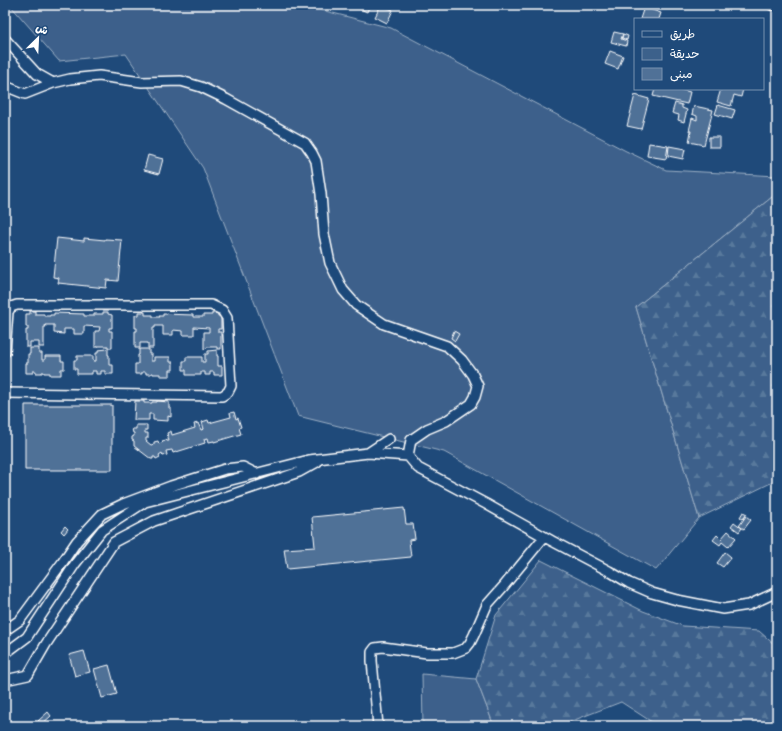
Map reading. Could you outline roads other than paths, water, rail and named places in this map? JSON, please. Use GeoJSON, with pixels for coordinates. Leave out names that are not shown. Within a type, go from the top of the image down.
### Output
{"type":"FeatureCollection","features":[{"type":"Feature","properties":{"kind":"street"},"geometry":{"type":"LineString","coordinates":[[772,5],[777,6]]}},
{"type":"Feature","properties":{"kind":"street"},"geometry":{"type":"LineString","coordinates":[[5,39],[37,74],[53,83]]}},
{"type":"Feature","properties":{"kind":"street"},"geometry":{"type":"LineString","coordinates":[[5,86],[25,94],[53,83],[70,79],[99,76],[142,82],[181,81],[201,87],[226,99],[305,143],[316,161],[321,194],[324,234],[330,263],[343,290],[356,305],[384,324],[447,346],[462,360],[473,375],[478,386],[471,404],[446,421],[427,429],[411,440],[408,456]]}},
{"type":"Feature","properties":{"kind":"street"},"geometry":{"type":"LineString","coordinates":[[5,352],[8,312],[11,307],[18,305],[212,305],[222,310],[227,318],[231,386],[228,392],[222,396],[5,393]]}},
{"type":"Feature","properties":{"kind":"street"},"geometry":{"type":"LineString","coordinates":[[368,453],[389,439]]}},
{"type":"Feature","properties":{"kind":"street"},"geometry":{"type":"LineString","coordinates":[[5,652],[8,652],[27,637],[75,564],[102,530],[145,502],[309,460],[368,453],[408,456],[418,468],[629,583],[652,593],[723,609],[749,605],[777,592]]}},
{"type":"Feature","properties":{"kind":"street"},"geometry":{"type":"LineString","coordinates":[[5,680],[28,675],[46,644],[114,542],[154,521],[299,472],[324,459]]}},
{"type":"Feature","properties":{"kind":"street"},"geometry":{"type":"LineString","coordinates":[[5,630],[20,620],[77,541],[102,514],[123,504],[171,486],[225,469],[243,467],[257,474]]}},
{"type":"Feature","properties":{"kind":"street"},"geometry":{"type":"LineString","coordinates":[[378,726],[372,661],[372,652],[375,648],[383,647],[427,653],[453,653],[466,648],[474,635],[487,605],[544,537]]}}]}
